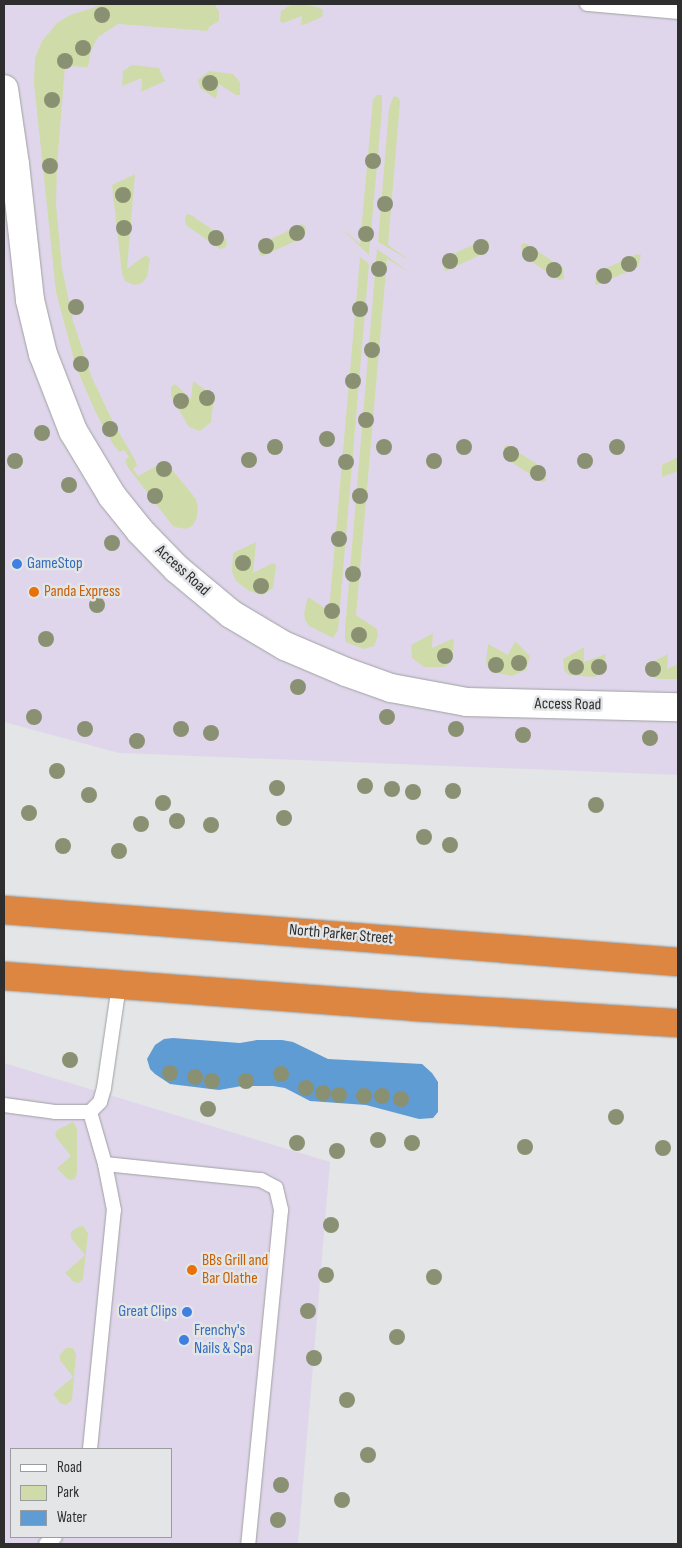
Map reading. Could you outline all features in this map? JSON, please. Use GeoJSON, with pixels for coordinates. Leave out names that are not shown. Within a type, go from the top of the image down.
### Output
{"type":"FeatureCollection","features":[{"type":"Feature","properties":{"kind":"highway","name":"North Parker Street"},"geometry":{"type":"LineString","coordinates":[[4,910],[678,962]]}},
{"type":"Feature","properties":{"kind":"highway"},"geometry":{"type":"LineString","coordinates":[[4,976],[414,1007],[678,1023]]}},
{"type":"Feature","properties":{"kind":"street","name":"Access Road"},"geometry":{"type":"LineString","coordinates":[[4,89],[15,164],[30,300],[43,354],[73,430],[107,488],[140,531],[177,569],[231,614],[285,646],[346,672],[391,688],[467,702],[678,708]]}},
{"type":"Feature","properties":{"kind":"lane"},"geometry":{"type":"LineString","coordinates":[[587,4],[678,12]]}},
{"type":"Feature","properties":{"kind":"lane"},"geometry":{"type":"LineString","coordinates":[[4,1105],[55,1112],[90,1112],[100,1102],[104,1088],[119,985]]}},
{"type":"Feature","properties":{"kind":"lane"},"geometry":{"type":"LineString","coordinates":[[90,1112],[105,1164],[114,1210],[90,1448]]}},
{"type":"Feature","properties":{"kind":"lane"},"geometry":{"type":"LineString","coordinates":[[105,1164],[261,1180],[276,1188],[281,1210],[248,1544]]}},
{"type":"Feature","properties":{"kind":"shaded area"},"geometry":{"type":"Polygon","coordinates":[[[4,4],[678,4],[678,775],[119,753],[4,722],[4,4]]]}},
{"type":"Feature","properties":{"kind":"shaded area"},"geometry":{"type":"Polygon","coordinates":[[[4,1063],[330,1162],[298,1544],[4,1544],[4,1063]]]}},
{"type":"Feature","properties":{"kind":"green space"},"geometry":{"type":"Polygon","coordinates":[[[105,4],[215,4],[219,12],[219,21],[209,27],[208,31],[118,24],[98,37],[91,51],[88,67],[65,66],[57,166],[56,204],[62,268],[73,321],[92,378],[113,422],[135,460],[137,466],[133,469],[138,476],[165,461],[196,499],[198,509],[196,520],[192,526],[186,529],[174,527],[127,466],[125,460],[129,457],[124,450],[120,452],[114,446],[96,413],[76,367],[56,292],[34,83],[35,58],[42,41],[57,23],[70,15],[105,4]]]}},
{"type":"Feature","properties":{"kind":"green space"},"geometry":{"type":"Polygon","coordinates":[[[292,4],[305,4],[320,8],[323,10],[322,17],[301,26],[302,16],[283,23],[280,21],[281,11],[292,4]]]}},
{"type":"Feature","properties":{"kind":"green space"},"geometry":{"type":"Polygon","coordinates":[[[132,65],[159,68],[165,81],[141,92],[142,78],[122,86],[123,71],[132,65]]]}},
{"type":"Feature","properties":{"kind":"green space"},"geometry":{"type":"Polygon","coordinates":[[[209,71],[233,74],[240,82],[240,95],[236,95],[219,84],[216,99],[200,88],[198,80],[209,71]]]}},
{"type":"Feature","properties":{"kind":"green space"},"geometry":{"type":"Polygon","coordinates":[[[377,95],[382,95],[382,109],[369,255],[339,226],[360,244],[373,99],[377,95]]]}},
{"type":"Feature","properties":{"kind":"green space"},"geometry":{"type":"Polygon","coordinates":[[[394,96],[399,98],[400,102],[388,245],[411,261],[378,242],[389,108],[394,96]]]}},
{"type":"Feature","properties":{"kind":"green space"},"geometry":{"type":"Polygon","coordinates":[[[135,174],[127,269],[146,255],[150,259],[147,277],[142,283],[134,285],[125,281],[122,274],[112,185],[135,174]]]}},
{"type":"Feature","properties":{"kind":"green space"},"geometry":{"type":"Polygon","coordinates":[[[186,214],[191,215],[226,239],[227,244],[225,248],[220,249],[187,226],[185,222],[186,214]]]}},
{"type":"Feature","properties":{"kind":"green space"},"geometry":{"type":"Polygon","coordinates":[[[302,224],[306,227],[304,237],[263,256],[259,254],[261,244],[302,224]]]}},
{"type":"Feature","properties":{"kind":"green space"},"geometry":{"type":"Polygon","coordinates":[[[336,237],[369,264],[338,630],[333,638],[309,626],[305,620],[304,613],[308,597],[329,611],[360,257],[336,237]]]}},
{"type":"Feature","properties":{"kind":"green space"},"geometry":{"type":"Polygon","coordinates":[[[485,239],[489,242],[487,252],[446,271],[444,270],[445,258],[485,239]]]}},
{"type":"Feature","properties":{"kind":"green space"},"geometry":{"type":"Polygon","coordinates":[[[525,243],[563,268],[564,279],[559,280],[523,256],[521,245],[525,243]]]}},
{"type":"Feature","properties":{"kind":"green space"},"geometry":{"type":"Polygon","coordinates":[[[377,249],[409,272],[387,259],[356,615],[377,629],[378,635],[374,646],[364,649],[345,642],[345,629],[377,249]]]}},
{"type":"Feature","properties":{"kind":"green space"},"geometry":{"type":"Polygon","coordinates":[[[637,254],[641,255],[638,267],[597,285],[595,284],[596,273],[637,254]]]}},
{"type":"Feature","properties":{"kind":"green space"},"geometry":{"type":"Polygon","coordinates":[[[193,381],[214,396],[211,422],[200,431],[189,427],[171,396],[171,387],[175,384],[191,399],[193,381]]]}},
{"type":"Feature","properties":{"kind":"green space"},"geometry":{"type":"Polygon","coordinates":[[[507,445],[545,469],[546,481],[542,482],[505,458],[504,447],[507,445]]]}},
{"type":"Feature","properties":{"kind":"green space"},"geometry":{"type":"Polygon","coordinates":[[[678,457],[678,471],[662,477],[662,465],[678,457]]]}},
{"type":"Feature","properties":{"kind":"green space"},"geometry":{"type":"Polygon","coordinates":[[[256,542],[253,573],[273,563],[276,565],[273,588],[263,595],[249,591],[236,581],[232,572],[233,553],[256,542]]]}},
{"type":"Feature","properties":{"kind":"green space"},"geometry":{"type":"Polygon","coordinates":[[[433,633],[432,648],[452,639],[454,640],[452,660],[445,667],[424,667],[412,658],[411,645],[433,633]]]}},
{"type":"Feature","properties":{"kind":"green space"},"geometry":{"type":"Polygon","coordinates":[[[515,641],[530,656],[526,670],[512,676],[491,672],[486,663],[488,644],[508,655],[515,641]]]}},
{"type":"Feature","properties":{"kind":"green space"},"geometry":{"type":"Polygon","coordinates":[[[584,647],[584,662],[606,654],[604,669],[599,675],[593,677],[569,675],[564,670],[563,659],[584,647]]]}},
{"type":"Feature","properties":{"kind":"green space"},"geometry":{"type":"Polygon","coordinates":[[[668,654],[667,669],[678,664],[678,679],[659,679],[650,676],[645,668],[646,665],[668,654]]]}},
{"type":"Feature","properties":{"kind":"green space"},"geometry":{"type":"Polygon","coordinates":[[[73,1122],[77,1128],[77,1173],[75,1179],[71,1180],[67,1179],[57,1168],[71,1156],[55,1136],[57,1130],[73,1122]]]}},
{"type":"Feature","properties":{"kind":"green space"},"geometry":{"type":"Polygon","coordinates":[[[83,1226],[88,1233],[83,1279],[79,1283],[74,1282],[65,1273],[85,1255],[71,1238],[71,1232],[83,1226]]]}},
{"type":"Feature","properties":{"kind":"green space"},"geometry":{"type":"Polygon","coordinates":[[[66,1348],[73,1348],[76,1354],[72,1400],[66,1405],[60,1403],[53,1394],[73,1377],[60,1360],[60,1355],[66,1348]]]}},
{"type":"Feature","properties":{"kind":"water"},"geometry":{"type":"Polygon","coordinates":[[[164,1039],[240,1043],[257,1040],[282,1040],[293,1042],[328,1059],[422,1064],[438,1082],[438,1112],[433,1118],[419,1119],[366,1105],[310,1101],[285,1088],[273,1086],[242,1086],[219,1090],[170,1084],[150,1069],[147,1059],[155,1045],[164,1039]]]}},
{"type":"Feature","properties":{"kind":"place","name":"GameStop"},"geometry":{"type":"Point","coordinates":[17,564]}},
{"type":"Feature","properties":{"kind":"place","name":"Panda Express"},"geometry":{"type":"Point","coordinates":[34,592]}},
{"type":"Feature","properties":{"kind":"place","name":"BBs Grill and Bar Olathe"},"geometry":{"type":"Point","coordinates":[192,1270]}},
{"type":"Feature","properties":{"kind":"place","name":"Great Clips"},"geometry":{"type":"Point","coordinates":[187,1312]}},
{"type":"Feature","properties":{"kind":"place","name":"Frenchy's Nails & Spa"},"geometry":{"type":"Point","coordinates":[184,1340]}}]}
